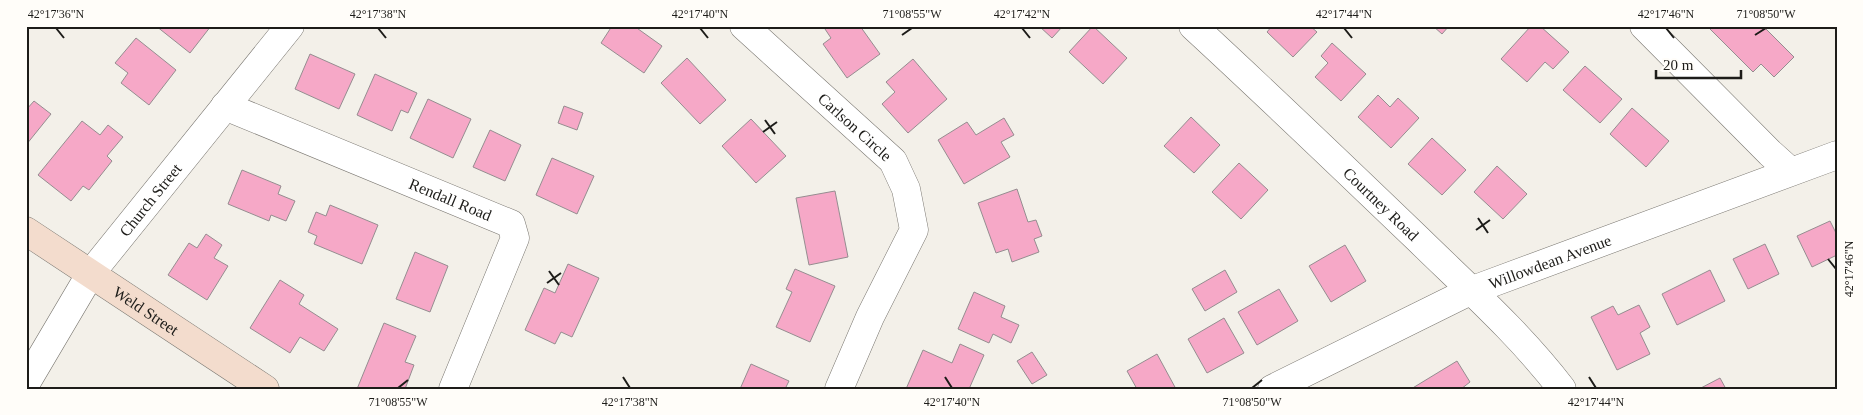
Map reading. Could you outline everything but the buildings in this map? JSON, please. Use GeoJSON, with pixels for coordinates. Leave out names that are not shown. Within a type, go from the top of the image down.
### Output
{"type":"FeatureCollection","features":[{"type":"Feature","properties":{"kind":"street","name":"Church Street"},"geometry":{"type":"LineString","coordinates":[[26,383],[91,273],[290,26]]}},
{"type":"Feature","properties":{"kind":"street","name":"Carlson Circle"},"geometry":{"type":"LineString","coordinates":[[744,26],[893,161],[906,189],[914,230],[870,317],[839,389]]}},
{"type":"Feature","properties":{"kind":"street","name":"Courtney Road"},"geometry":{"type":"LineString","coordinates":[[1192,26],[1278,104],[1470,291],[1542,363],[1562,389]]}},
{"type":"Feature","properties":{"kind":"street"},"geometry":{"type":"LineString","coordinates":[[1644,26],[1790,171]]}},
{"type":"Feature","properties":{"kind":"street","name":"Rendall Road"},"geometry":{"type":"LineString","coordinates":[[225,106],[511,224],[515,238],[453,389]]}},
{"type":"Feature","properties":{"kind":"street","name":"Willowdean Avenue"},"geometry":{"type":"LineString","coordinates":[[1272,389],[1470,291],[1837,155]]}},
{"type":"Feature","properties":{"kind":"street","name":"Weld Street"},"geometry":{"type":"LineString","coordinates":[[26,231],[265,389]]}}]}
